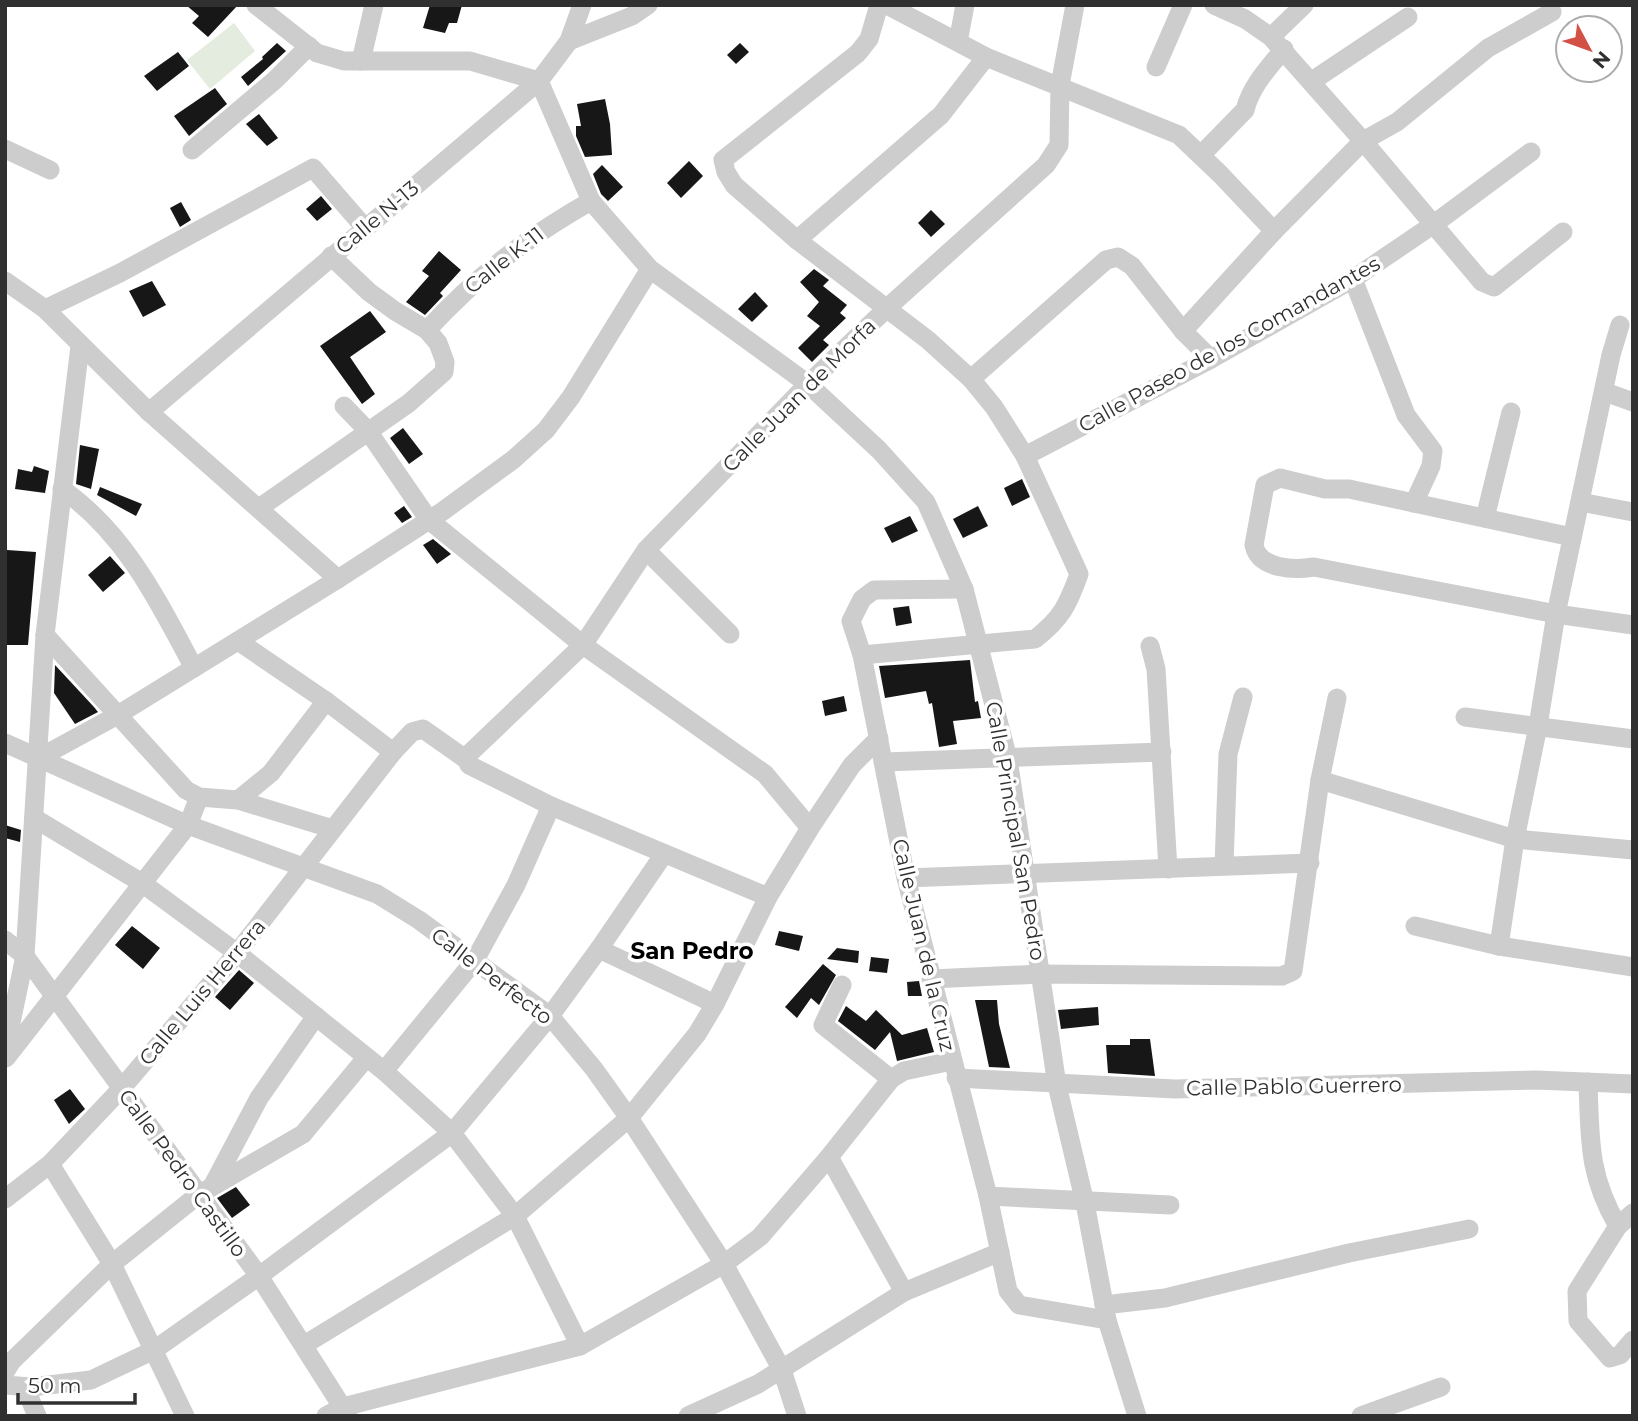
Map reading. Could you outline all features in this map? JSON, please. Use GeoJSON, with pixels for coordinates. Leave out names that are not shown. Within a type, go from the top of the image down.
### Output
{"type":"FeatureCollection","features":[{"type":"Feature","properties":{"kind":"street"},"geometry":{"type":"LineString","coordinates":[[256,5],[317,53],[344,61],[470,61],[539,81]]}},
{"type":"Feature","properties":{"kind":"street"},"geometry":{"type":"LineString","coordinates":[[361,61],[374,5]]}},
{"type":"Feature","properties":{"kind":"street","name":"Calle N-13"},"geometry":{"type":"LineString","coordinates":[[149,412],[539,81],[569,41],[582,5]]}},
{"type":"Feature","properties":{"kind":"street"},"geometry":{"type":"LineString","coordinates":[[862,655],[1035,639],[1055,624],[1069,603],[1079,574],[1025,456],[994,407],[971,379],[928,340],[797,240],[734,185],[726,172],[723,160],[858,53],[869,39],[879,5]]}},
{"type":"Feature","properties":{"kind":"street"},"geometry":{"type":"LineString","coordinates":[[887,5],[986,57],[1179,135],[1274,231]]}},
{"type":"Feature","properties":{"kind":"street"},"geometry":{"type":"LineString","coordinates":[[958,42],[965,5]]}},
{"type":"Feature","properties":{"kind":"street","name":"Calle Juan de Morfa"},"geometry":{"type":"LineString","coordinates":[[468,763],[470,753],[583,645],[646,550],[808,384],[886,309],[1046,165],[1059,145],[1060,85],[1075,5]]}},
{"type":"Feature","properties":{"kind":"street"},"geometry":{"type":"LineString","coordinates":[[1156,67],[1183,5]]}},
{"type":"Feature","properties":{"kind":"street"},"geometry":{"type":"LineString","coordinates":[[1214,5],[1245,19],[1278,43],[1482,282],[1494,287],[1563,232]]}},
{"type":"Feature","properties":{"kind":"street"},"geometry":{"type":"LineString","coordinates":[[1201,155],[1245,110],[1247,101],[1278,43],[1304,5]]}},
{"type":"Feature","properties":{"kind":"street"},"geometry":{"type":"LineString","coordinates":[[569,41],[633,9]]}},
{"type":"Feature","properties":{"kind":"street"},"geometry":{"type":"LineString","coordinates":[[1183,331],[1274,231],[1363,141],[1397,121],[1488,48],[1552,12]]}},
{"type":"Feature","properties":{"kind":"street"},"geometry":{"type":"LineString","coordinates":[[1311,81],[1408,17]]}},
{"type":"Feature","properties":{"kind":"street"},"geometry":{"type":"LineString","coordinates":[[192,150],[275,80],[309,46]]}},
{"type":"Feature","properties":{"kind":"street"},"geometry":{"type":"LineString","coordinates":[[797,240],[941,115],[986,57]]}},
{"type":"Feature","properties":{"kind":"street","name":"Calle Principal San Pedro"},"geometry":{"type":"LineString","coordinates":[[539,81],[591,201],[650,269],[808,384],[879,450],[926,502],[964,589],[1008,759],[1057,1085],[1085,1203],[1106,1312],[1137,1416]]}},
{"type":"Feature","properties":{"kind":"street"},"geometry":{"type":"LineString","coordinates":[[5,149],[50,170]]}},
{"type":"Feature","properties":{"kind":"street","name":"Calle Paseo de los Comandantes"},"geometry":{"type":"LineString","coordinates":[[1025,456],[1211,359],[1353,279],[1434,224],[1531,152]]}},
{"type":"Feature","properties":{"kind":"street"},"geometry":{"type":"LineString","coordinates":[[45,309],[120,273],[313,168],[365,228]]}},
{"type":"Feature","properties":{"kind":"street","name":"Calle K-11"},"geometry":{"type":"LineString","coordinates":[[427,330],[463,292],[503,258],[545,227],[591,201]]}},
{"type":"Feature","properties":{"kind":"street"},"geometry":{"type":"LineString","coordinates":[[259,508],[409,402],[444,372],[442,353],[427,330],[369,292],[331,256]]}},
{"type":"Feature","properties":{"kind":"street"},"geometry":{"type":"LineString","coordinates":[[971,379],[1106,260],[1118,257],[1132,266],[1183,331],[1211,359]]}},
{"type":"Feature","properties":{"kind":"street"},"geometry":{"type":"LineString","coordinates":[[37,759],[116,716],[338,579],[429,520],[514,459],[546,430],[571,397],[650,269]]}},
{"type":"Feature","properties":{"kind":"street"},"geometry":{"type":"LineString","coordinates":[[1353,279],[1406,415],[1433,452],[1431,466],[1413,503]]}},
{"type":"Feature","properties":{"kind":"street"},"geometry":{"type":"LineString","coordinates":[[5,281],[45,309],[149,412],[338,579]]}},
{"type":"Feature","properties":{"kind":"street"},"geometry":{"type":"LineString","coordinates":[[1500,946],[1515,839],[1538,726],[1556,614],[1611,355],[1620,325]]}},
{"type":"Feature","properties":{"kind":"street"},"geometry":{"type":"LineString","coordinates":[[5,1051],[25,956],[44,635],[80,346]]}},
{"type":"Feature","properties":{"kind":"street"},"geometry":{"type":"LineString","coordinates":[[1605,392],[1633,402]]}},
{"type":"Feature","properties":{"kind":"street"},"geometry":{"type":"LineString","coordinates":[[344,406],[368,431],[429,520],[583,645],[765,774],[810,828]]}},
{"type":"Feature","properties":{"kind":"street"},"geometry":{"type":"LineString","coordinates":[[1485,518],[1511,412]]}},
{"type":"Feature","properties":{"kind":"street"},"geometry":{"type":"LineString","coordinates":[[1572,537],[1349,489],[1325,489],[1280,478],[1265,485],[1254,545],[1255,551],[1273,564],[1288,570],[1314,567],[1556,614],[1633,625]]}},
{"type":"Feature","properties":{"kind":"street"},"geometry":{"type":"LineString","coordinates":[[62,489],[95,516],[125,550],[151,587],[194,667]]}},
{"type":"Feature","properties":{"kind":"street"},"geometry":{"type":"LineString","coordinates":[[1580,502],[1633,512]]}},
{"type":"Feature","properties":{"kind":"street"},"geometry":{"type":"LineString","coordinates":[[646,550],[730,634]]}},
{"type":"Feature","properties":{"kind":"street","name":"Calle Juan de la Cruz"},"geometry":{"type":"LineString","coordinates":[[964,589],[874,590],[863,599],[851,621],[862,655],[906,878],[988,1196],[1008,1291],[1019,1305],[1106,1312],[1376,1247],[1469,1229]]}},
{"type":"Feature","properties":{"kind":"street"},"geometry":{"type":"LineString","coordinates":[[44,635],[186,790],[199,797],[238,800],[333,829]]}},
{"type":"Feature","properties":{"kind":"street"},"geometry":{"type":"LineString","coordinates":[[238,641],[326,701],[393,752]]}},
{"type":"Feature","properties":{"kind":"street"},"geometry":{"type":"LineString","coordinates":[[1150,646],[1156,669],[1168,869]]}},
{"type":"Feature","properties":{"kind":"street"},"geometry":{"type":"LineString","coordinates":[[1224,865],[1228,754],[1243,697]]}},
{"type":"Feature","properties":{"kind":"street"},"geometry":{"type":"LineString","coordinates":[[931,978],[1041,974],[1282,976],[1293,971],[1320,780],[1337,698]]}},
{"type":"Feature","properties":{"kind":"street"},"geometry":{"type":"LineString","coordinates":[[238,800],[271,773],[326,701]]}},
{"type":"Feature","properties":{"kind":"street"},"geometry":{"type":"LineString","coordinates":[[1465,717],[1633,739]]}},
{"type":"Feature","properties":{"kind":"street","name":"Calle Luis Herrera"},"geometry":{"type":"LineString","coordinates":[[5,1199],[50,1164],[121,1089],[237,953],[393,752],[412,732],[424,729],[468,763]]}},
{"type":"Feature","properties":{"kind":"street"},"geometry":{"type":"LineString","coordinates":[[304,1345],[515,1216],[629,1118],[697,1034],[715,1004],[768,897],[810,828],[852,765],[879,738]]}},
{"type":"Feature","properties":{"kind":"street","name":"Calle Perfecto"},"geometry":{"type":"LineString","coordinates":[[5,743],[188,825],[377,894],[419,920],[550,1016],[594,1069],[629,1118],[724,1264],[782,1370],[797,1416]]}},
{"type":"Feature","properties":{"kind":"street"},"geometry":{"type":"LineString","coordinates":[[884,762],[1162,752]]}},
{"type":"Feature","properties":{"kind":"street"},"geometry":{"type":"LineString","coordinates":[[468,763],[551,806],[768,897]]}},
{"type":"Feature","properties":{"kind":"street"},"geometry":{"type":"LineString","coordinates":[[1320,780],[1515,839],[1633,850]]}},
{"type":"Feature","properties":{"kind":"street"},"geometry":{"type":"LineString","coordinates":[[5,1059],[188,825],[199,797]]}},
{"type":"Feature","properties":{"kind":"street"},"geometry":{"type":"LineString","coordinates":[[384,1071],[475,960],[516,886],[551,806]]}},
{"type":"Feature","properties":{"kind":"street"},"geometry":{"type":"LineString","coordinates":[[34,818],[142,883],[237,953],[384,1071],[452,1133],[515,1216],[580,1346]]}},
{"type":"Feature","properties":{"kind":"street"},"geometry":{"type":"LineString","coordinates":[[15,1386],[91,1380],[154,1350],[452,1133],[550,1016],[664,854]]}},
{"type":"Feature","properties":{"kind":"street"},"geometry":{"type":"LineString","coordinates":[[906,878],[1310,863]]}},
{"type":"Feature","properties":{"kind":"street"},"geometry":{"type":"LineString","coordinates":[[1415,926],[1500,946],[1633,967]]}},
{"type":"Feature","properties":{"kind":"street","name":"Calle Pedro Castillo"},"geometry":{"type":"LineString","coordinates":[[5,940],[25,956],[121,1089],[205,1191],[304,1345],[339,1413]]}},
{"type":"Feature","properties":{"kind":"street"},"geometry":{"type":"LineString","coordinates":[[599,950],[715,1004]]}},
{"type":"Feature","properties":{"kind":"street"},"geometry":{"type":"LineString","coordinates":[[339,1413],[580,1346],[724,1264],[760,1237],[891,1079],[823,1025],[842,985]]}},
{"type":"Feature","properties":{"kind":"street"},"geometry":{"type":"LineString","coordinates":[[205,1191],[259,1098],[316,1016]]}},
{"type":"Feature","properties":{"kind":"street"},"geometry":{"type":"LineString","coordinates":[[5,1372],[11,1362],[112,1264],[205,1191],[303,1133],[366,1058]]}},
{"type":"Feature","properties":{"kind":"street","name":"Calle Pablo Guerrero"},"geometry":{"type":"LineString","coordinates":[[891,1079],[904,1071],[954,1070],[1057,1085],[1175,1089],[1513,1081],[1633,1084]]}},
{"type":"Feature","properties":{"kind":"street"},"geometry":{"type":"LineString","coordinates":[[1588,1082],[1590,1142],[1595,1179],[1604,1203],[1625,1220],[1577,1291],[1578,1321],[1610,1358],[1620,1355],[1633,1340]]}},
{"type":"Feature","properties":{"kind":"street"},"geometry":{"type":"LineString","coordinates":[[829,1157],[904,1292]]}},
{"type":"Feature","properties":{"kind":"street"},"geometry":{"type":"LineString","coordinates":[[50,1164],[112,1264],[185,1416]]}},
{"type":"Feature","properties":{"kind":"street"},"geometry":{"type":"LineString","coordinates":[[988,1196],[1085,1203],[1170,1205]]}},
{"type":"Feature","properties":{"kind":"street"},"geometry":{"type":"LineString","coordinates":[[688,1416],[758,1384],[904,1292],[1000,1252]]}},
{"type":"Feature","properties":{"kind":"street"},"geometry":{"type":"LineString","coordinates":[[15,1386],[37,1416]]}},
{"type":"Feature","properties":{"kind":"street"},"geometry":{"type":"LineString","coordinates":[[1372,1414],[1441,1387]]}},
{"type":"Feature","properties":{"kind":"shaded area"},"geometry":{"type":"Polygon","coordinates":[[[234,23],[255,51],[210,89],[187,60],[234,23]]]}},
{"type":"Feature","properties":{"kind":"building"},"geometry":{"type":"Polygon","coordinates":[[[186,5],[238,5],[208,37],[192,23],[199,16],[186,5]]]}},
{"type":"Feature","properties":{"kind":"building"},"geometry":{"type":"Polygon","coordinates":[[[430,5],[462,5],[457,23],[449,23],[445,33],[423,28],[430,5]]]}},
{"type":"Feature","properties":{"kind":"building"},"geometry":{"type":"Polygon","coordinates":[[[277,43],[286,51],[248,86],[241,77],[277,43]]]}},
{"type":"Feature","properties":{"kind":"building"},"geometry":{"type":"Polygon","coordinates":[[[740,43],[749,52],[736,64],[727,55],[740,43]]]}},
{"type":"Feature","properties":{"kind":"building"},"geometry":{"type":"Polygon","coordinates":[[[178,52],[189,66],[157,91],[144,76],[178,52]]]}},
{"type":"Feature","properties":{"kind":"building"},"geometry":{"type":"Polygon","coordinates":[[[215,88],[227,104],[189,136],[174,116],[215,88]]]}},
{"type":"Feature","properties":{"kind":"building"},"geometry":{"type":"Polygon","coordinates":[[[605,99],[612,155],[585,157],[576,136],[576,126],[581,126],[577,104],[605,99]]]}},
{"type":"Feature","properties":{"kind":"building"},"geometry":{"type":"Polygon","coordinates":[[[259,114],[278,138],[267,146],[246,124],[259,114]]]}},
{"type":"Feature","properties":{"kind":"building"},"geometry":{"type":"Polygon","coordinates":[[[689,161],[703,176],[681,198],[667,183],[689,161]]]}},
{"type":"Feature","properties":{"kind":"building"},"geometry":{"type":"Polygon","coordinates":[[[602,165],[623,187],[608,201],[601,194],[593,174],[602,165]]]}},
{"type":"Feature","properties":{"kind":"building"},"geometry":{"type":"Polygon","coordinates":[[[321,196],[332,209],[317,221],[306,209],[321,196]]]}},
{"type":"Feature","properties":{"kind":"building"},"geometry":{"type":"Polygon","coordinates":[[[181,202],[191,220],[180,227],[170,208],[181,202]]]}},
{"type":"Feature","properties":{"kind":"building"},"geometry":{"type":"Polygon","coordinates":[[[931,210],[945,224],[931,237],[918,223],[931,210]]]}},
{"type":"Feature","properties":{"kind":"building"},"geometry":{"type":"Polygon","coordinates":[[[439,251],[461,270],[440,293],[443,296],[425,315],[406,302],[429,276],[422,271],[439,251]]]}},
{"type":"Feature","properties":{"kind":"building"},"geometry":{"type":"Polygon","coordinates":[[[814,269],[829,280],[823,286],[847,305],[840,313],[846,318],[823,340],[829,345],[812,362],[798,348],[820,326],[807,316],[819,302],[800,282],[814,269]]]}},
{"type":"Feature","properties":{"kind":"building"},"geometry":{"type":"Polygon","coordinates":[[[152,281],[166,305],[143,317],[129,291],[152,281]]]}},
{"type":"Feature","properties":{"kind":"building"},"geometry":{"type":"Polygon","coordinates":[[[755,292],[768,306],[752,322],[738,309],[755,292]]]}},
{"type":"Feature","properties":{"kind":"building"},"geometry":{"type":"Polygon","coordinates":[[[370,311],[386,332],[350,357],[375,394],[362,404],[320,346],[370,311]]]}},
{"type":"Feature","properties":{"kind":"building"},"geometry":{"type":"Polygon","coordinates":[[[403,428],[423,454],[409,464],[390,438],[403,428]]]}},
{"type":"Feature","properties":{"kind":"building"},"geometry":{"type":"Polygon","coordinates":[[[80,445],[99,449],[91,489],[76,484],[80,445]]]}},
{"type":"Feature","properties":{"kind":"building"},"geometry":{"type":"Polygon","coordinates":[[[34,466],[49,471],[45,493],[15,489],[18,469],[32,472],[34,466]]]}},
{"type":"Feature","properties":{"kind":"building"},"geometry":{"type":"Polygon","coordinates":[[[1022,479],[1030,497],[1012,506],[1004,488],[1022,479]]]}},
{"type":"Feature","properties":{"kind":"building"},"geometry":{"type":"Polygon","coordinates":[[[100,487],[142,504],[136,516],[97,495],[100,487]]]}},
{"type":"Feature","properties":{"kind":"building"},"geometry":{"type":"Polygon","coordinates":[[[404,506],[412,517],[402,523],[394,513],[404,506]]]}},
{"type":"Feature","properties":{"kind":"building"},"geometry":{"type":"Polygon","coordinates":[[[978,506],[988,526],[963,538],[953,519],[978,506]]]}},
{"type":"Feature","properties":{"kind":"building"},"geometry":{"type":"Polygon","coordinates":[[[910,516],[918,531],[892,543],[884,528],[910,516]]]}},
{"type":"Feature","properties":{"kind":"building"},"geometry":{"type":"Polygon","coordinates":[[[433,539],[451,554],[437,564],[423,545],[433,539]]]}},
{"type":"Feature","properties":{"kind":"building"},"geometry":{"type":"Polygon","coordinates":[[[7,550],[36,552],[28,645],[5,645],[7,550]]]}},
{"type":"Feature","properties":{"kind":"building"},"geometry":{"type":"Polygon","coordinates":[[[110,556],[125,573],[103,592],[88,575],[110,556]]]}},
{"type":"Feature","properties":{"kind":"building"},"geometry":{"type":"Polygon","coordinates":[[[909,606],[912,623],[896,626],[893,608],[909,606]]]}},
{"type":"Feature","properties":{"kind":"building"},"geometry":{"type":"Polygon","coordinates":[[[970,660],[975,702],[978,701],[981,718],[953,721],[957,744],[939,747],[932,703],[929,704],[926,691],[885,698],[879,666],[970,660]]]}},
{"type":"Feature","properties":{"kind":"building"},"geometry":{"type":"Polygon","coordinates":[[[55,665],[98,712],[75,724],[54,693],[55,665]]]}},
{"type":"Feature","properties":{"kind":"building"},"geometry":{"type":"Polygon","coordinates":[[[844,696],[847,711],[825,716],[822,701],[844,696]]]}},
{"type":"Feature","properties":{"kind":"building"},"geometry":{"type":"Polygon","coordinates":[[[5,825],[21,830],[20,842],[5,838],[5,825]]]}},
{"type":"Feature","properties":{"kind":"building"},"geometry":{"type":"Polygon","coordinates":[[[132,926],[160,948],[143,969],[115,945],[132,926]]]}},
{"type":"Feature","properties":{"kind":"building"},"geometry":{"type":"Polygon","coordinates":[[[779,931],[803,936],[799,951],[775,945],[779,931]]]}},
{"type":"Feature","properties":{"kind":"building"},"geometry":{"type":"Polygon","coordinates":[[[837,948],[859,951],[858,963],[827,959],[837,948]]]}},
{"type":"Feature","properties":{"kind":"building"},"geometry":{"type":"Polygon","coordinates":[[[871,957],[889,959],[887,973],[869,971],[871,957]]]}},
{"type":"Feature","properties":{"kind":"building"},"geometry":{"type":"Polygon","coordinates":[[[823,964],[836,975],[819,1005],[811,998],[797,1018],[785,1007],[823,964]]]}},
{"type":"Feature","properties":{"kind":"building"},"geometry":{"type":"Polygon","coordinates":[[[239,970],[254,983],[230,1010],[215,997],[239,970]]]}},
{"type":"Feature","properties":{"kind":"building"},"geometry":{"type":"Polygon","coordinates":[[[919,981],[922,996],[908,996],[907,982],[919,981]]]}},
{"type":"Feature","properties":{"kind":"building"},"geometry":{"type":"Polygon","coordinates":[[[975,1000],[997,1000],[999,1024],[1010,1068],[989,1067],[975,1000]]]}},
{"type":"Feature","properties":{"kind":"building"},"geometry":{"type":"Polygon","coordinates":[[[846,1006],[866,1021],[876,1010],[902,1035],[927,1028],[934,1052],[897,1061],[890,1032],[875,1050],[838,1021],[846,1006]]]}},
{"type":"Feature","properties":{"kind":"building"},"geometry":{"type":"Polygon","coordinates":[[[1098,1007],[1099,1025],[1061,1029],[1058,1010],[1098,1007]]]}},
{"type":"Feature","properties":{"kind":"building"},"geometry":{"type":"Polygon","coordinates":[[[1130,1039],[1150,1039],[1155,1076],[1108,1073],[1106,1045],[1130,1045],[1130,1039]]]}},
{"type":"Feature","properties":{"kind":"building"},"geometry":{"type":"Polygon","coordinates":[[[70,1089],[85,1109],[69,1124],[54,1100],[70,1089]]]}},
{"type":"Feature","properties":{"kind":"building"},"geometry":{"type":"Polygon","coordinates":[[[236,1187],[250,1205],[232,1218],[217,1198],[236,1187]]]}},
{"type":"Feature","properties":{"kind":"district","name":"San Pedro"},"geometry":{"type":"Point","coordinates":[692,951]}}]}
